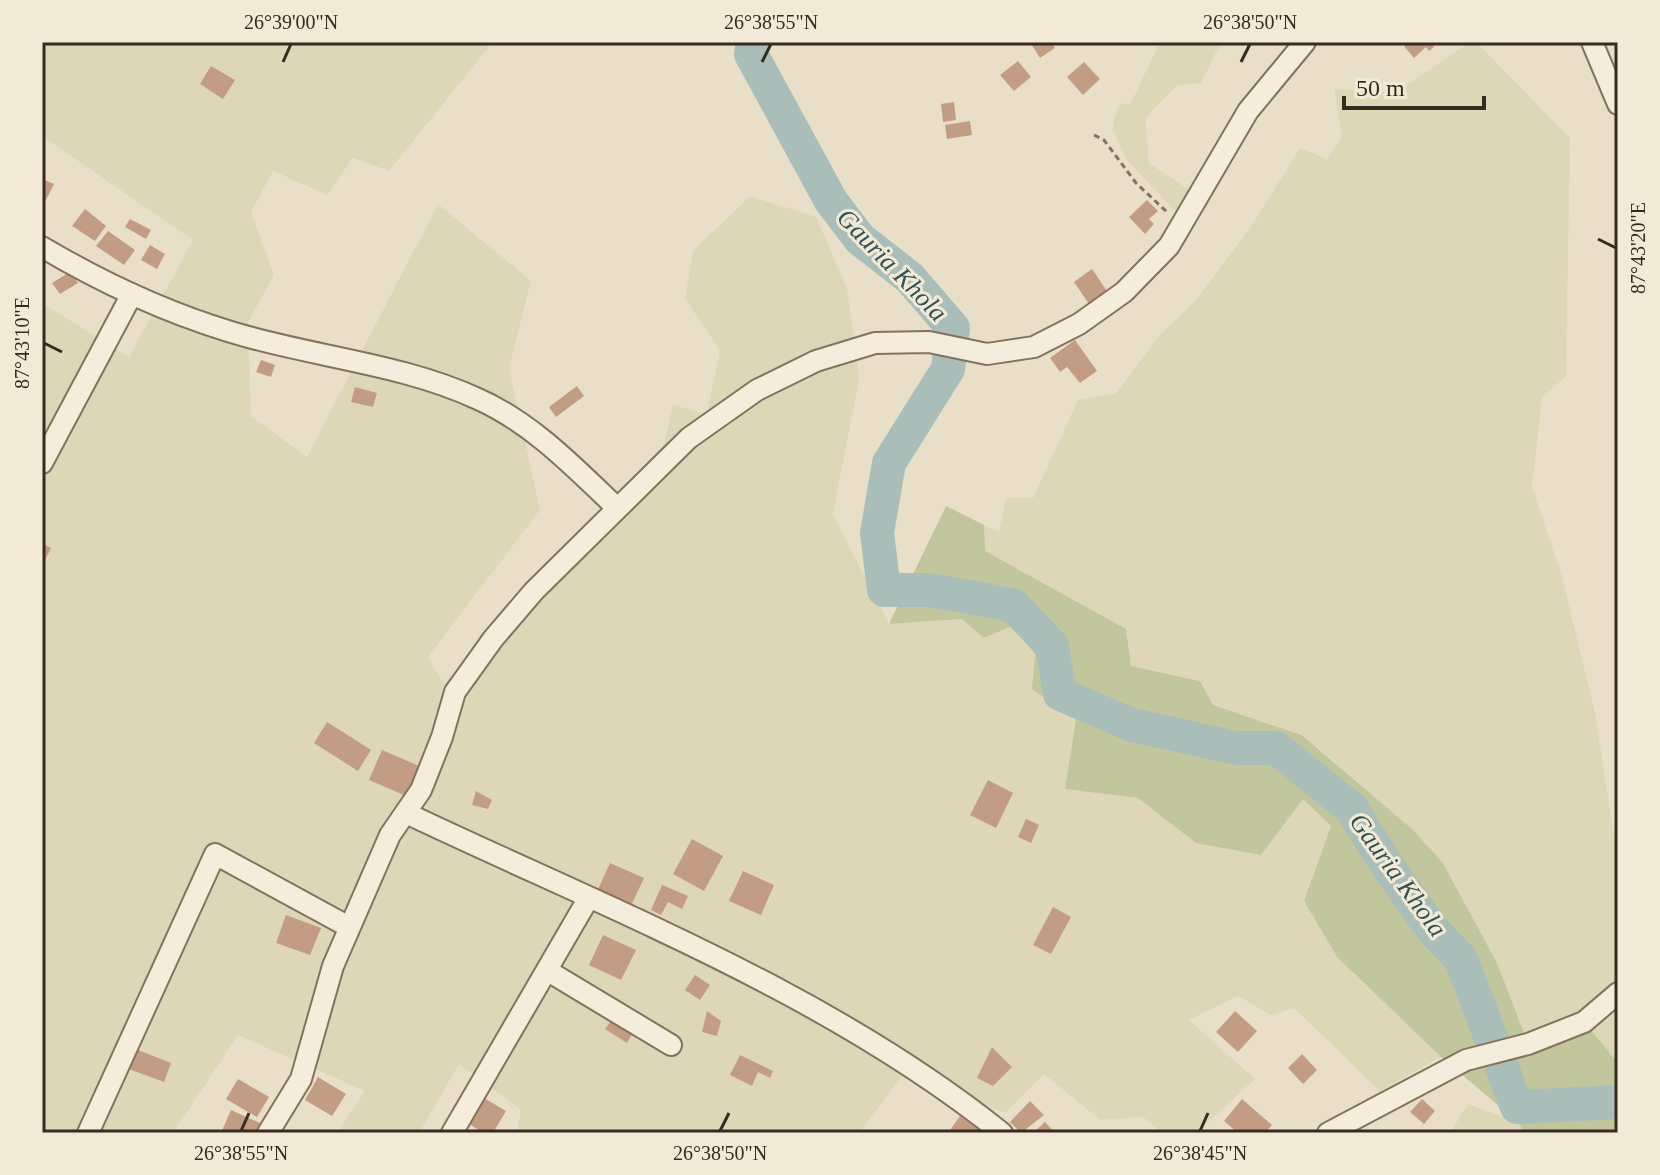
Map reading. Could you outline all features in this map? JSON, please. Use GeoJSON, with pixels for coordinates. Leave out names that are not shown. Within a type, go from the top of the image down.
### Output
{"type":"FeatureCollection","features":[{"type":"Feature","properties":{"kind":"street"},"geometry":{"type":"LineString","coordinates":[[268,1133],[301,1079],[333,966],[390,835],[406,813],[434,760],[455,692],[523,603],[616,507],[689,438],[757,390],[816,361],[875,343],[929,342],[987,354],[1034,347],[1079,324],[1124,292],[1169,246],[1248,111],[1305,42]]}},
{"type":"Feature","properties":{"kind":"street"},"geometry":{"type":"LineString","coordinates":[[1592,42],[1618,104]]}},
{"type":"Feature","properties":{"kind":"street"},"geometry":{"type":"LineString","coordinates":[[42,247],[99,281],[230,332],[379,366],[477,398],[560,453],[616,507]]}},
{"type":"Feature","properties":{"kind":"street"},"geometry":{"type":"LineString","coordinates":[[42,463],[132,294]]}},
{"type":"Feature","properties":{"kind":"street"},"geometry":{"type":"LineString","coordinates":[[406,813],[795,1001],[894,1057],[1002,1133]]}},
{"type":"Feature","properties":{"kind":"street"},"geometry":{"type":"LineString","coordinates":[[88,1133],[215,854],[349,927]]}},
{"type":"Feature","properties":{"kind":"street"},"geometry":{"type":"LineString","coordinates":[[452,1133],[588,899]]}},
{"type":"Feature","properties":{"kind":"street"},"geometry":{"type":"LineString","coordinates":[[548,971],[671,1045]]}},
{"type":"Feature","properties":{"kind":"street"},"geometry":{"type":"LineString","coordinates":[[1328,1133],[1466,1060],[1528,1044],[1584,1022],[1618,993]]}},
{"type":"Feature","properties":{"kind":"path"},"geometry":{"type":"LineString","coordinates":[[1094,135],[1104,140],[1136,183],[1182,225]]}},
{"type":"Feature","properties":{"kind":"shaded area"},"geometry":{"type":"Polygon","coordinates":[[[42,42],[493,42],[389,171],[353,158],[327,195],[273,171],[251,212],[274,275],[248,322],[251,416],[307,457],[438,204],[531,281],[509,368],[540,510],[428,657],[444,684],[664,444],[673,405],[707,414],[720,350],[685,299],[693,251],[750,196],[816,217],[847,288],[859,379],[833,514],[889,624],[962,619],[1011,625],[1035,654],[1032,689],[1076,718],[1066,789],[1139,798],[1196,843],[1303,799],[1331,826],[1304,901],[1337,957],[1441,1057],[1380,1091],[1294,1008],[1271,1015],[1238,996],[1189,1020],[1255,1079],[1196,1133],[1162,1133],[1143,1117],[1100,1120],[1044,1074],[1005,1113],[904,1073],[859,1133],[517,1133],[521,1110],[459,1064],[419,1133],[337,1133],[365,1091],[238,1035],[173,1133],[42,1133],[42,303],[129,357],[193,240],[42,136],[42,42]]]}},
{"type":"Feature","properties":{"kind":"shaded area"},"geometry":{"type":"Polygon","coordinates":[[[1160,42],[1221,42],[1201,83],[1178,85],[1145,118],[1149,163],[1188,189],[1176,212],[1127,160],[1113,131],[1114,118],[1121,103],[1130,105],[1160,42]]]}},
{"type":"Feature","properties":{"kind":"shaded area"},"geometry":{"type":"Polygon","coordinates":[[[1470,42],[1476,42],[1570,138],[1566,376],[1542,398],[1532,487],[1562,577],[1595,713],[1614,836],[1618,838],[1618,1063],[1584,1022],[1528,1044],[1497,963],[1443,863],[1412,829],[1303,735],[1213,705],[1200,681],[1131,666],[1125,629],[984,551],[984,525],[999,532],[1006,498],[1033,498],[1078,400],[1116,393],[1161,334],[1197,299],[1254,222],[1300,148],[1327,159],[1342,136],[1334,89],[1395,93],[1470,42]]]}},
{"type":"Feature","properties":{"kind":"shaded area"},"geometry":{"type":"Polygon","coordinates":[[[1468,1104],[1518,1122],[1524,1133],[1450,1133],[1468,1104]]]}},
{"type":"Feature","properties":{"kind":"green space"},"geometry":{"type":"Polygon","coordinates":[[[946,506],[984,525],[985,551],[1126,629],[1131,666],[1200,681],[1213,705],[1302,735],[1412,829],[1443,863],[1497,963],[1528,1043],[1584,1022],[1618,1063],[1618,1133],[1524,1133],[1518,1122],[1441,1057],[1337,957],[1304,901],[1331,826],[1303,799],[1261,855],[1196,843],[1138,798],[1065,789],[1076,719],[1032,689],[1035,654],[1012,626],[984,638],[962,619],[889,624],[946,506]]]}},
{"type":"Feature","properties":{"kind":"building"},"geometry":{"type":"Polygon","coordinates":[[[1030,42],[1051,42],[1055,48],[1040,58],[1030,42]]]}},
{"type":"Feature","properties":{"kind":"building"},"geometry":{"type":"Polygon","coordinates":[[[1409,42],[1430,42],[1434,47],[1429,51],[1426,47],[1414,58],[1404,46],[1409,42]]]}},
{"type":"Feature","properties":{"kind":"building"},"geometry":{"type":"Polygon","coordinates":[[[1018,61],[1031,77],[1014,91],[1000,75],[1018,61]]]}},
{"type":"Feature","properties":{"kind":"building"},"geometry":{"type":"Polygon","coordinates":[[[1084,62],[1100,79],[1083,95],[1067,77],[1084,62]]]}},
{"type":"Feature","properties":{"kind":"building"},"geometry":{"type":"Polygon","coordinates":[[[211,66],[235,80],[223,99],[200,84],[211,66]]]}},
{"type":"Feature","properties":{"kind":"building"},"geometry":{"type":"Polygon","coordinates":[[[954,102],[956,120],[943,122],[941,104],[954,102]]]}},
{"type":"Feature","properties":{"kind":"building"},"geometry":{"type":"Polygon","coordinates":[[[970,121],[972,135],[947,139],[945,125],[970,121]]]}},
{"type":"Feature","properties":{"kind":"building"},"geometry":{"type":"Polygon","coordinates":[[[42,179],[54,184],[42,208],[42,179]]]}},
{"type":"Feature","properties":{"kind":"building"},"geometry":{"type":"Polygon","coordinates":[[[1147,200],[1158,211],[1149,219],[1154,224],[1145,234],[1129,217],[1147,200]]]}},
{"type":"Feature","properties":{"kind":"building"},"geometry":{"type":"Polygon","coordinates":[[[85,209],[106,226],[95,241],[72,226],[85,209]]]}},
{"type":"Feature","properties":{"kind":"building"},"geometry":{"type":"Polygon","coordinates":[[[130,219],[151,230],[146,239],[125,227],[130,219]]]}},
{"type":"Feature","properties":{"kind":"building"},"geometry":{"type":"Polygon","coordinates":[[[108,231],[135,250],[124,265],[96,246],[108,231]]]}},
{"type":"Feature","properties":{"kind":"building"},"geometry":{"type":"Polygon","coordinates":[[[150,245],[165,254],[157,269],[141,260],[150,245]]]}},
{"type":"Feature","properties":{"kind":"building"},"geometry":{"type":"Polygon","coordinates":[[[1092,269],[1107,291],[1089,304],[1074,282],[1092,269]]]}},
{"type":"Feature","properties":{"kind":"building"},"geometry":{"type":"Polygon","coordinates":[[[70,272],[78,283],[60,294],[52,283],[70,272]]]}},
{"type":"Feature","properties":{"kind":"building"},"geometry":{"type":"Polygon","coordinates":[[[1075,340],[1097,371],[1080,383],[1067,367],[1060,372],[1050,358],[1075,340]]]}},
{"type":"Feature","properties":{"kind":"building"},"geometry":{"type":"Polygon","coordinates":[[[261,360],[275,365],[271,377],[256,372],[261,360]]]}},
{"type":"Feature","properties":{"kind":"building"},"geometry":{"type":"Polygon","coordinates":[[[577,386],[584,396],[556,417],[549,407],[577,386]]]}},
{"type":"Feature","properties":{"kind":"building"},"geometry":{"type":"Polygon","coordinates":[[[355,387],[377,393],[373,407],[351,402],[355,387]]]}},
{"type":"Feature","properties":{"kind":"building"},"geometry":{"type":"Polygon","coordinates":[[[42,543],[51,548],[42,566],[42,543]]]}},
{"type":"Feature","properties":{"kind":"building"},"geometry":{"type":"Polygon","coordinates":[[[327,722],[371,750],[358,771],[314,743],[327,722]]]}},
{"type":"Feature","properties":{"kind":"building"},"geometry":{"type":"Polygon","coordinates":[[[382,750],[419,766],[406,796],[369,780],[382,750]]]}},
{"type":"Feature","properties":{"kind":"building"},"geometry":{"type":"Polygon","coordinates":[[[988,780],[1013,793],[996,828],[970,815],[988,780]]]}},
{"type":"Feature","properties":{"kind":"building"},"geometry":{"type":"Polygon","coordinates":[[[476,791],[492,800],[488,809],[472,805],[476,791]]]}},
{"type":"Feature","properties":{"kind":"building"},"geometry":{"type":"Polygon","coordinates":[[[1026,819],[1039,825],[1031,843],[1018,837],[1026,819]]]}},
{"type":"Feature","properties":{"kind":"building"},"geometry":{"type":"Polygon","coordinates":[[[692,839],[723,856],[704,891],[673,874],[692,839]]]}},
{"type":"Feature","properties":{"kind":"building"},"geometry":{"type":"Polygon","coordinates":[[[610,863],[644,878],[627,914],[594,898],[610,863]]]}},
{"type":"Feature","properties":{"kind":"building"},"geometry":{"type":"Polygon","coordinates":[[[743,871],[774,885],[761,915],[729,901],[743,871]]]}},
{"type":"Feature","properties":{"kind":"building"},"geometry":{"type":"Polygon","coordinates":[[[662,885],[688,896],[682,909],[668,902],[661,915],[651,910],[662,885]]]}},
{"type":"Feature","properties":{"kind":"building"},"geometry":{"type":"Polygon","coordinates":[[[1053,907],[1071,917],[1051,954],[1033,945],[1053,907]]]}},
{"type":"Feature","properties":{"kind":"building"},"geometry":{"type":"Polygon","coordinates":[[[286,915],[321,928],[310,955],[276,943],[286,915]]]}},
{"type":"Feature","properties":{"kind":"building"},"geometry":{"type":"Polygon","coordinates":[[[603,935],[636,950],[621,980],[589,965],[603,935]]]}},
{"type":"Feature","properties":{"kind":"building"},"geometry":{"type":"Polygon","coordinates":[[[695,975],[710,985],[700,1000],[685,990],[695,975]]]}},
{"type":"Feature","properties":{"kind":"building"},"geometry":{"type":"Polygon","coordinates":[[[707,1011],[721,1021],[717,1036],[702,1032],[707,1011]]]}},
{"type":"Feature","properties":{"kind":"building"},"geometry":{"type":"Polygon","coordinates":[[[1235,1011],[1257,1031],[1238,1052],[1216,1032],[1235,1011]]]}},
{"type":"Feature","properties":{"kind":"building"},"geometry":{"type":"Polygon","coordinates":[[[613,1018],[634,1031],[627,1043],[605,1029],[613,1018]]]}},
{"type":"Feature","properties":{"kind":"building"},"geometry":{"type":"Polygon","coordinates":[[[992,1047],[1012,1067],[993,1086],[977,1078],[992,1047]]]}},
{"type":"Feature","properties":{"kind":"building"},"geometry":{"type":"Polygon","coordinates":[[[133,1048],[171,1063],[164,1082],[126,1068],[133,1048]]]}},
{"type":"Feature","properties":{"kind":"building"},"geometry":{"type":"Polygon","coordinates":[[[1302,1054],[1317,1070],[1303,1084],[1288,1068],[1302,1054]]]}},
{"type":"Feature","properties":{"kind":"building"},"geometry":{"type":"Polygon","coordinates":[[[740,1055],[773,1071],[770,1078],[758,1072],[752,1086],[730,1075],[740,1055]]]}},
{"type":"Feature","properties":{"kind":"building"},"geometry":{"type":"Polygon","coordinates":[[[318,1077],[346,1094],[332,1116],[305,1100],[318,1077]]]}},
{"type":"Feature","properties":{"kind":"building"},"geometry":{"type":"Polygon","coordinates":[[[238,1079],[269,1097],[257,1117],[226,1099],[238,1079]]]}},
{"type":"Feature","properties":{"kind":"building"},"geometry":{"type":"Polygon","coordinates":[[[484,1098],[506,1111],[493,1133],[484,1133],[469,1124],[484,1098]]]}},
{"type":"Feature","properties":{"kind":"building"},"geometry":{"type":"Polygon","coordinates":[[[1242,1099],[1272,1125],[1265,1133],[1238,1133],[1224,1121],[1242,1099]]]}},
{"type":"Feature","properties":{"kind":"building"},"geometry":{"type":"Polygon","coordinates":[[[1422,1099],[1435,1111],[1424,1124],[1410,1112],[1422,1099]]]}},
{"type":"Feature","properties":{"kind":"building"},"geometry":{"type":"Polygon","coordinates":[[[1030,1101],[1044,1115],[1021,1133],[1010,1122],[1030,1101]]]}},
{"type":"Feature","properties":{"kind":"building"},"geometry":{"type":"Polygon","coordinates":[[[231,1110],[260,1123],[255,1133],[221,1133],[231,1110]]]}},
{"type":"Feature","properties":{"kind":"building"},"geometry":{"type":"Polygon","coordinates":[[[960,1116],[984,1133],[948,1133],[960,1116]]]}},
{"type":"Feature","properties":{"kind":"building"},"geometry":{"type":"Polygon","coordinates":[[[1045,1122],[1055,1133],[1033,1133],[1045,1122]]]}},
{"type":"Feature","properties":{"kind":"waterway","name":"Gauria Khola"},"geometry":{"type":"LineString","coordinates":[[753,42],[751,54],[831,201],[860,239],[910,278],[953,328],[948,369],[889,463],[877,533],[884,590],[929,590],[1013,605],[1052,646],[1060,694],[1132,725],[1237,748],[1276,748],[1351,808],[1432,929],[1461,959],[1517,1107],[1618,1102]]}}]}
